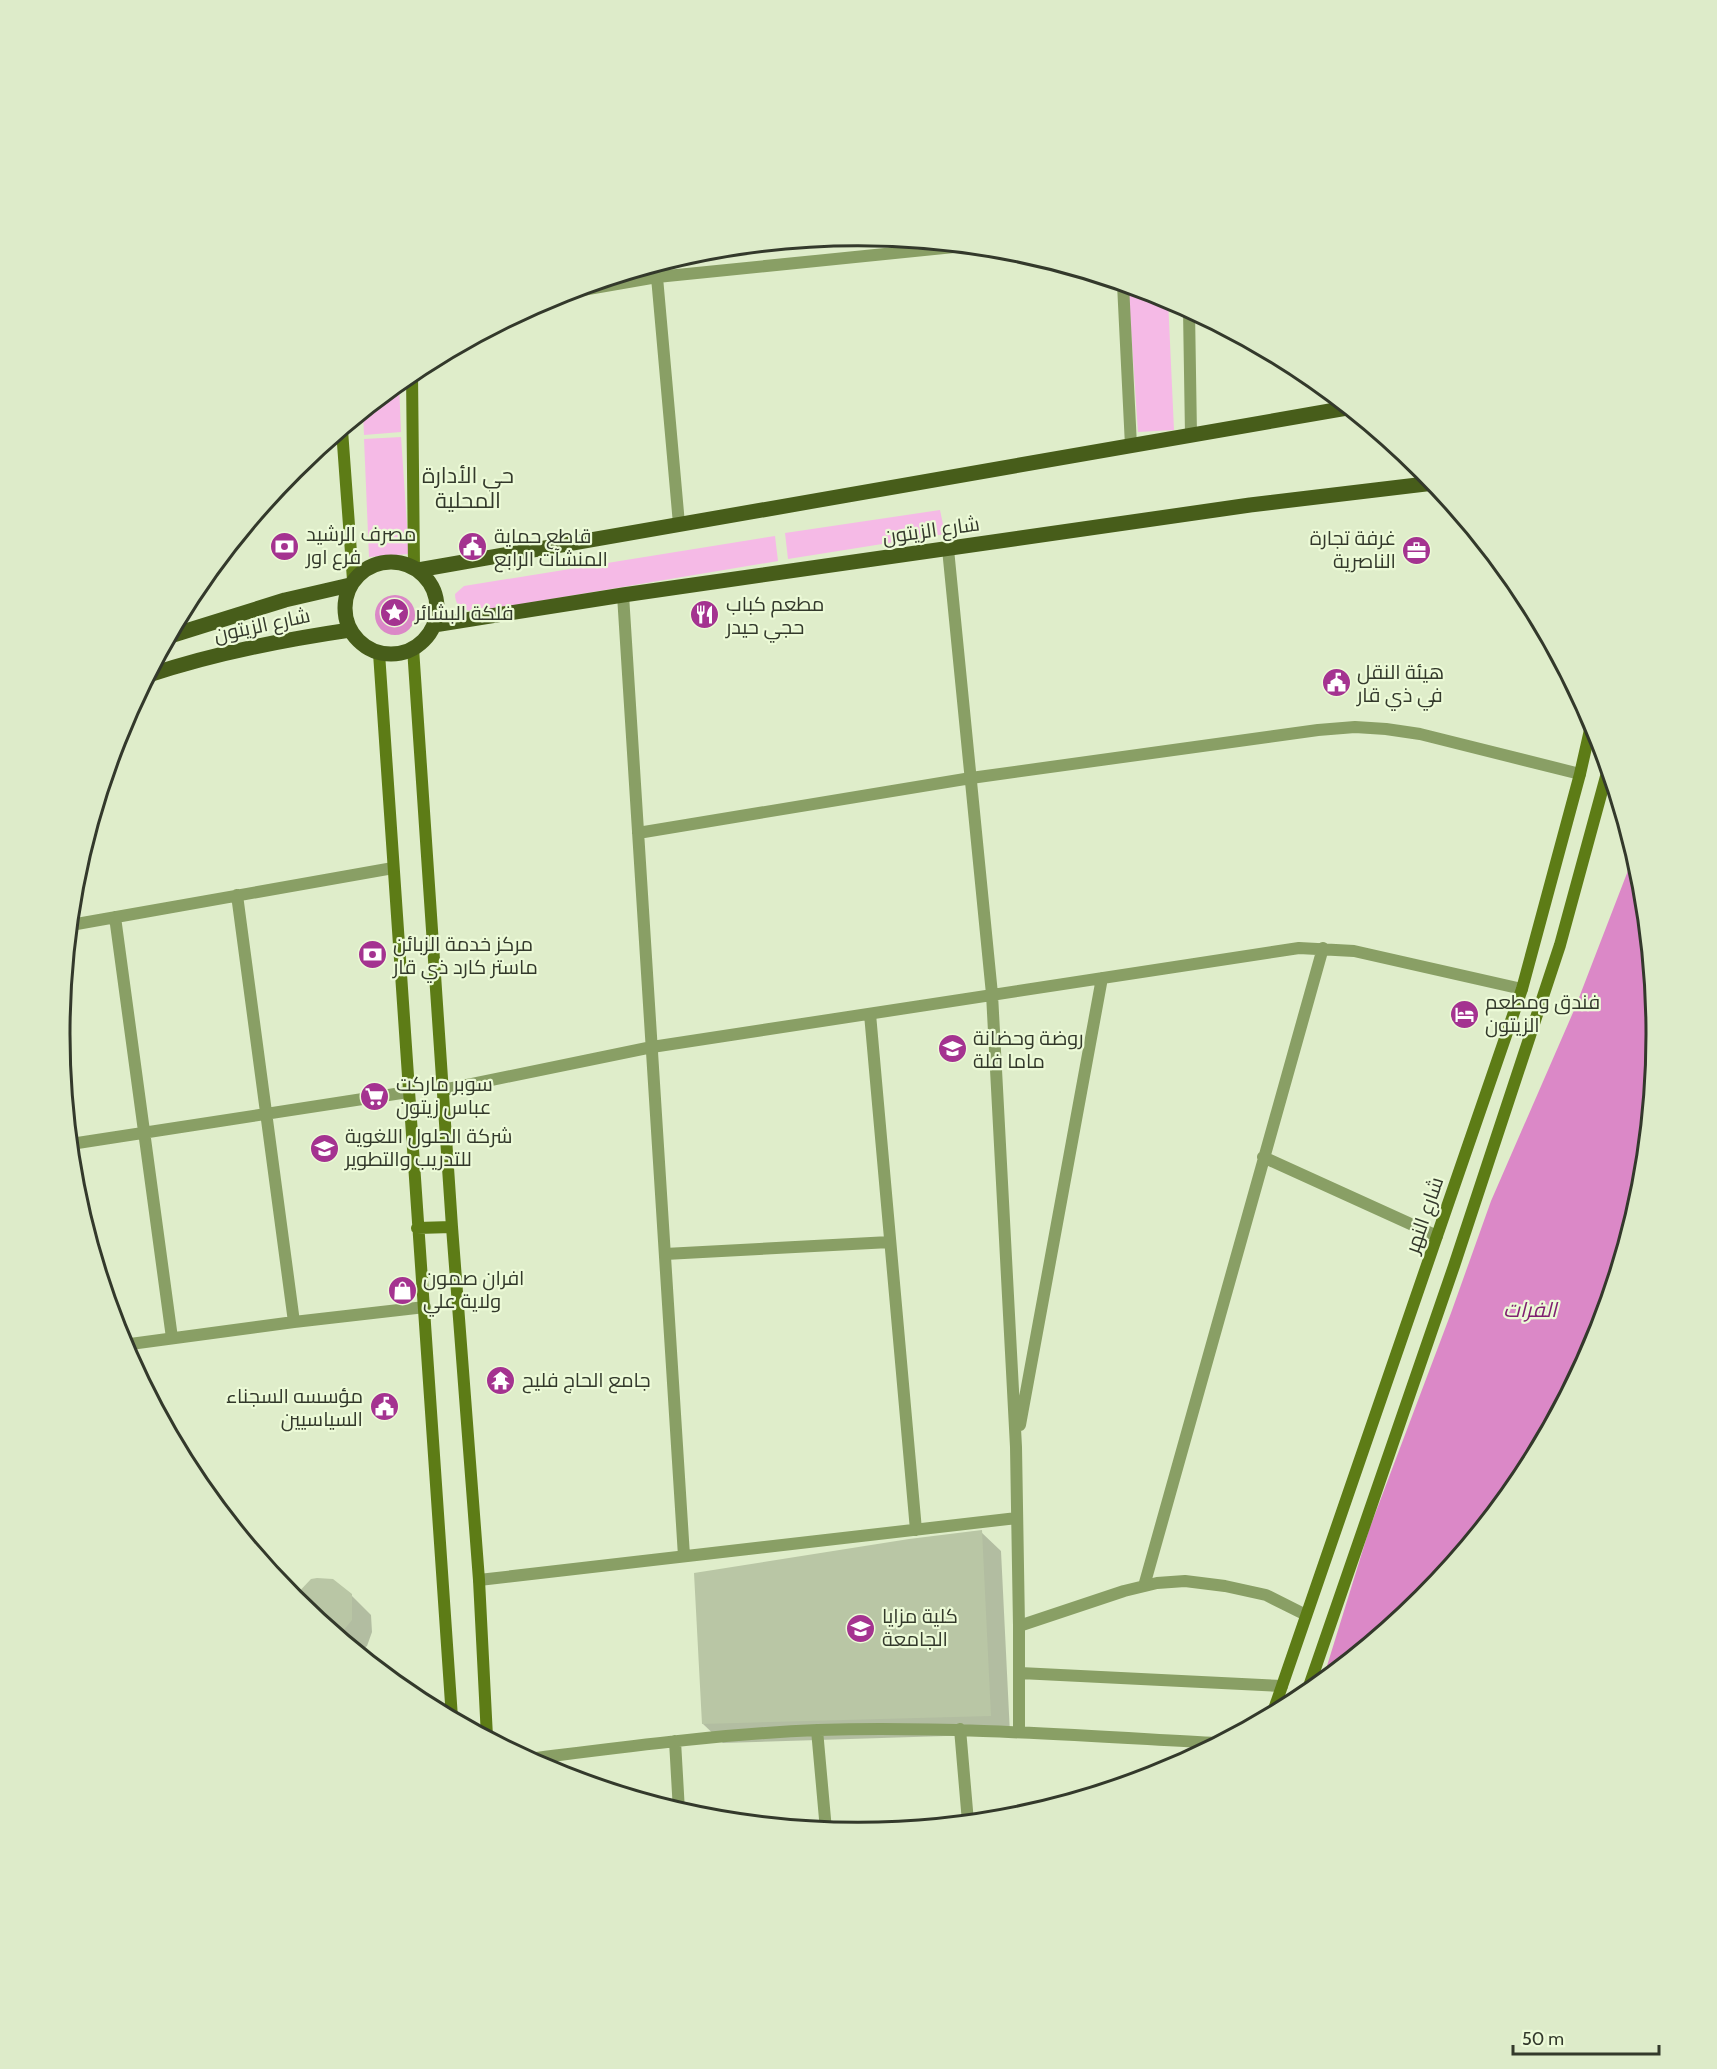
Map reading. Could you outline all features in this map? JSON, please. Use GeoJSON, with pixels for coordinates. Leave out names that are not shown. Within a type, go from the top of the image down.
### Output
{"type":"FeatureCollection","features":[{"type":"Feature","properties":{"kind":"main road"},"geometry":{"type":"LineString","coordinates":[[412,385],[416,569]]}},
{"type":"Feature","properties":{"kind":"main road"},"geometry":{"type":"LineString","coordinates":[[416,569],[1339,409]]}},
{"type":"Feature","properties":{"kind":"main road"},"geometry":{"type":"LineString","coordinates":[[343,439],[352,582]]}},
{"type":"Feature","properties":{"kind":"main road","name":"شارع الزيتون"},"geometry":{"type":"LineString","coordinates":[[434,625],[623,595],[1250,504],[1423,484]]}},
{"type":"Feature","properties":{"kind":"main road"},"geometry":{"type":"LineString","coordinates":[[388,561],[402,562],[416,569],[429,581],[435,595],[437,610],[434,625],[422,642],[413,648],[391,655],[368,649],[357,640],[344,615],[345,599],[352,582],[363,570],[388,561]]}},
{"type":"Feature","properties":{"kind":"main road","name":"شارع الزيتون"},"geometry":{"type":"LineString","coordinates":[[181,633],[352,582]]}},
{"type":"Feature","properties":{"kind":"main road","name":"شارع الزيتون"},"geometry":{"type":"LineString","coordinates":[[159,672],[223,654],[290,639],[350,630]]}},
{"type":"Feature","properties":{"kind":"main road"},"geometry":{"type":"LineString","coordinates":[[413,648],[452,1227],[479,1580],[487,1729]]}},
{"type":"Feature","properties":{"kind":"main road"},"geometry":{"type":"LineString","coordinates":[[379,653],[451,1709]]}},
{"type":"Feature","properties":{"kind":"main road","name":"شارع النهر"},"geometry":{"type":"LineString","coordinates":[[1276,1702],[1522,989],[1588,737]]}},
{"type":"Feature","properties":{"kind":"main road"},"geometry":{"type":"LineString","coordinates":[[1312,1679],[1454,1266],[1557,956],[1605,781]]}},
{"type":"Feature","properties":{"kind":"main road"},"geometry":{"type":"LineString","coordinates":[[417,1228],[452,1227]]}},
{"type":"Feature","properties":{"kind":"street"},"geometry":{"type":"LineString","coordinates":[[669,270],[923,249]]}},
{"type":"Feature","properties":{"kind":"street"},"geometry":{"type":"LineString","coordinates":[[656,273],[679,524]]}},
{"type":"Feature","properties":{"kind":"street"},"geometry":{"type":"LineString","coordinates":[[1124,293],[1131,446]]}},
{"type":"Feature","properties":{"kind":"street"},"geometry":{"type":"LineString","coordinates":[[1189,320],[1191,435]]}},
{"type":"Feature","properties":{"kind":"street"},"geometry":{"type":"LineString","coordinates":[[948,549],[992,994],[1016,1447],[1020,1673],[1018,1732]]}},
{"type":"Feature","properties":{"kind":"street"},"geometry":{"type":"LineString","coordinates":[[623,595],[684,1556]]}},
{"type":"Feature","properties":{"kind":"street"},"geometry":{"type":"LineString","coordinates":[[638,833],[972,778],[1318,730],[1355,727],[1420,734],[1580,774]]}},
{"type":"Feature","properties":{"kind":"street"},"geometry":{"type":"LineString","coordinates":[[78,924],[393,868]]}},
{"type":"Feature","properties":{"kind":"street"},"geometry":{"type":"LineString","coordinates":[[237,895],[294,1322]]}},
{"type":"Feature","properties":{"kind":"street"},"geometry":{"type":"LineString","coordinates":[[115,917],[172,1338]]}},
{"type":"Feature","properties":{"kind":"street"},"geometry":{"type":"LineString","coordinates":[[443,1089],[652,1047],[1299,948],[1354,951],[1522,989]]}},
{"type":"Feature","properties":{"kind":"street"},"geometry":{"type":"LineString","coordinates":[[1144,1586],[1323,948]]}},
{"type":"Feature","properties":{"kind":"street"},"geometry":{"type":"LineString","coordinates":[[1016,1447],[1102,978]]}},
{"type":"Feature","properties":{"kind":"street"},"geometry":{"type":"LineString","coordinates":[[870,1014],[916,1530]]}},
{"type":"Feature","properties":{"kind":"street"},"geometry":{"type":"LineString","coordinates":[[78,1143],[408,1092]]}},
{"type":"Feature","properties":{"kind":"street"},"geometry":{"type":"LineString","coordinates":[[1263,1157],[1437,1236]]}},
{"type":"Feature","properties":{"kind":"street"},"geometry":{"type":"LineString","coordinates":[[665,1254],[890,1242]]}},
{"type":"Feature","properties":{"kind":"street"},"geometry":{"type":"LineString","coordinates":[[134,1343],[425,1307]]}},
{"type":"Feature","properties":{"kind":"street"},"geometry":{"type":"LineString","coordinates":[[479,1580],[1017,1518]]}},
{"type":"Feature","properties":{"kind":"street"},"geometry":{"type":"LineString","coordinates":[[1019,1626],[1144,1586],[1185,1581],[1225,1586],[1266,1595],[1306,1615]]}},
{"type":"Feature","properties":{"kind":"street"},"geometry":{"type":"LineString","coordinates":[[1020,1673],[1282,1686]]}},
{"type":"Feature","properties":{"kind":"street"},"geometry":{"type":"LineString","coordinates":[[960,1729],[967,1815]]}},
{"type":"Feature","properties":{"kind":"street"},"geometry":{"type":"LineString","coordinates":[[544,1757],[675,1742],[817,1730],[960,1729],[1204,1742]]}},
{"type":"Feature","properties":{"kind":"street"},"geometry":{"type":"LineString","coordinates":[[817,1730],[825,1821]]}},
{"type":"Feature","properties":{"kind":"street"},"geometry":{"type":"LineString","coordinates":[[675,1742],[678,1801]]}},
{"type":"Feature","properties":{"kind":"shaded area"},"geometry":{"type":"Polygon","coordinates":[[[1129,294],[1169,310],[1174,430],[1138,432],[1129,294]]]}},
{"type":"Feature","properties":{"kind":"shaded area"},"geometry":{"type":"Polygon","coordinates":[[[399,394],[401,432],[364,435],[363,422],[399,394]]]}},
{"type":"Feature","properties":{"kind":"shaded area"},"geometry":{"type":"Polygon","coordinates":[[[401,437],[409,554],[369,557],[364,439],[401,437]]]}},
{"type":"Feature","properties":{"kind":"shaded area"},"geometry":{"type":"Polygon","coordinates":[[[940,510],[945,534],[788,559],[785,533],[940,510]]]}},
{"type":"Feature","properties":{"kind":"shaded area"},"geometry":{"type":"Polygon","coordinates":[[[775,536],[778,561],[473,612],[460,606],[455,598],[455,594],[464,586],[775,536]]]}},
{"type":"Feature","properties":{"kind":"water"},"geometry":{"type":"Polygon","coordinates":[[[395,595],[409,601],[415,615],[409,629],[395,635],[381,629],[375,615],[381,601],[395,595]]]}},
{"type":"Feature","properties":{"kind":"water","name":"الفرات"},"geometry":{"type":"Polygon","coordinates":[[[1628,869],[1640,932],[1645,983],[1645,1086],[1640,1137],[1620,1238],[1587,1336],[1541,1429],[1484,1514],[1416,1592],[1378,1627],[1326,1668],[1369,1530],[1491,1201],[1575,1008],[1628,869]]]}},
{"type":"Feature","properties":{"kind":"building"},"geometry":{"type":"Polygon","coordinates":[[[982,1530],[991,1716],[702,1724],[694,1573],[909,1539],[982,1530]]]}},
{"type":"Feature","properties":{"kind":"building"},"geometry":{"type":"Polygon","coordinates":[[[311,1579],[333,1579],[352,1594],[352,1620],[343,1631],[300,1591],[311,1579]]]}},
{"type":"Feature","properties":{"kind":"place","name":"مصرف الرشيد فرع اور"},"geometry":{"type":"Point","coordinates":[285,546]}},
{"type":"Feature","properties":{"kind":"place","name":"قاطع حماية المنشآت الرابع"},"geometry":{"type":"Point","coordinates":[473,547]}},
{"type":"Feature","properties":{"kind":"place","name":"غرفة تجارة الناصرية"},"geometry":{"type":"Point","coordinates":[1417,550]}},
{"type":"Feature","properties":{"kind":"place","name":"فلكة البشائر"},"geometry":{"type":"Point","coordinates":[394,613]}},
{"type":"Feature","properties":{"kind":"place","name":"مطعم كباب حجي حيدر"},"geometry":{"type":"Point","coordinates":[705,615]}},
{"type":"Feature","properties":{"kind":"place","name":"هيئة النقل في ذي قار"},"geometry":{"type":"Point","coordinates":[1336,683]}},
{"type":"Feature","properties":{"kind":"place","name":"مركز خدمة الزبائن ماستر كارد ذي قار"},"geometry":{"type":"Point","coordinates":[372,955]}},
{"type":"Feature","properties":{"kind":"place","name":"فندق ومطعم الزيتون"},"geometry":{"type":"Point","coordinates":[1464,1014]}},
{"type":"Feature","properties":{"kind":"place","name":"روضة وحضانة ماما فلة"},"geometry":{"type":"Point","coordinates":[952,1049]}},
{"type":"Feature","properties":{"kind":"place","name":"سوبر ماركت عباس زيتون"},"geometry":{"type":"Point","coordinates":[375,1096]}},
{"type":"Feature","properties":{"kind":"place","name":"شركة الحلول اللغوية للتدريب والتطوير"},"geometry":{"type":"Point","coordinates":[324,1148]}},
{"type":"Feature","properties":{"kind":"place","name":"افران صمون ولاية علي"},"geometry":{"type":"Point","coordinates":[402,1290]}},
{"type":"Feature","properties":{"kind":"place","name":"جامع الحاج فليح"},"geometry":{"type":"Point","coordinates":[501,1380]}},
{"type":"Feature","properties":{"kind":"place","name":"مؤسسه السجناء السياسيين"},"geometry":{"type":"Point","coordinates":[384,1407]}},
{"type":"Feature","properties":{"kind":"place","name":"كلية مزايا الجامعة"},"geometry":{"type":"Point","coordinates":[861,1628]}},
{"type":"Feature","properties":{"kind":"district","name":"حي الأدارة المحلية"},"geometry":{"type":"Point","coordinates":[468,488]}}]}
